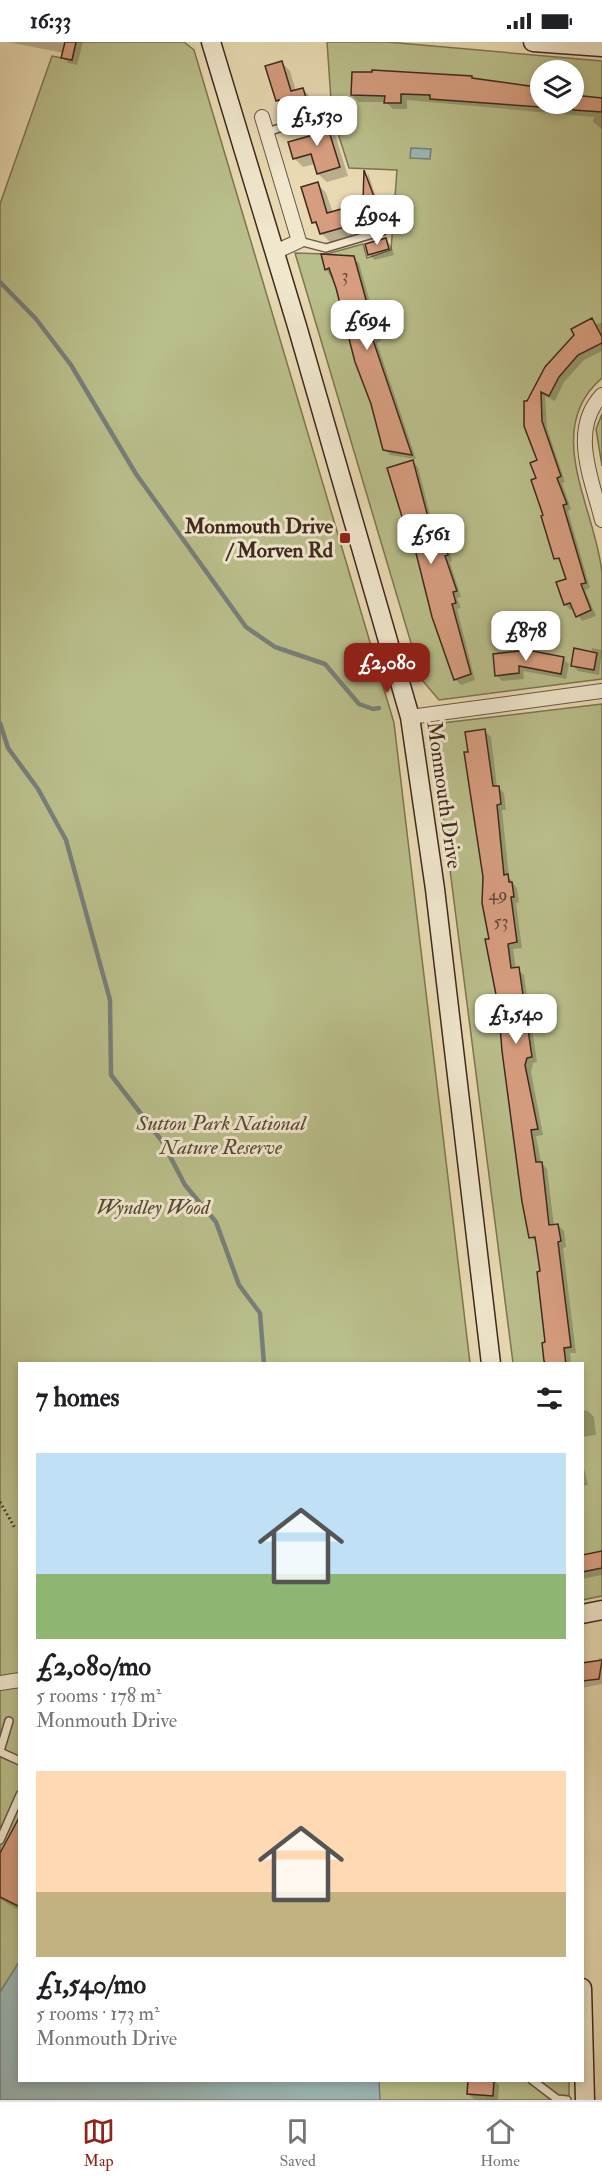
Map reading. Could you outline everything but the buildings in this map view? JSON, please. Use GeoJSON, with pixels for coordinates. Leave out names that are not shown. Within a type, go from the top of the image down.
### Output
{"type":"FeatureCollection","features":[{"type":"Feature","properties":{"kind":"street","name":"Monmouth Drive"},"geometry":{"type":"LineString","coordinates":[[211,42],[275,252],[410,717],[432,867],[491,1362]]}},
{"type":"Feature","properties":{"kind":"street"},"geometry":{"type":"LineString","coordinates":[[533,42],[602,47]]}},
{"type":"Feature","properties":{"kind":"street"},"geometry":{"type":"LineString","coordinates":[[262,117],[299,242],[275,252]]}},
{"type":"Feature","properties":{"kind":"street"},"geometry":{"type":"LineString","coordinates":[[602,395],[588,414],[583,432],[602,520]]}},
{"type":"Feature","properties":{"kind":"street"},"geometry":{"type":"LineString","coordinates":[[410,717],[602,691]]}},
{"type":"Feature","properties":{"kind":"street"},"geometry":{"type":"LineString","coordinates":[[584,1614],[602,1611]]}},
{"type":"Feature","properties":{"kind":"street"},"geometry":{"type":"LineString","coordinates":[[0,1683],[18,1680]]}},
{"type":"Feature","properties":{"kind":"street"},"geometry":{"type":"LineString","coordinates":[[584,2063],[585,2100]]}},
{"type":"Feature","properties":{"kind":"lane"},"geometry":{"type":"LineString","coordinates":[[267,132],[286,126]]}},
{"type":"Feature","properties":{"kind":"lane"},"geometry":{"type":"LineString","coordinates":[[299,242],[326,248],[383,231]]}},
{"type":"Feature","properties":{"kind":"lane"},"geometry":{"type":"LineString","coordinates":[[9,1721],[0,1752],[18,1760]]}},
{"type":"Feature","properties":{"kind":"lane"},"geometry":{"type":"LineString","coordinates":[[0,1840],[18,1800]]}},
{"type":"Feature","properties":{"kind":"lane"},"geometry":{"type":"LineString","coordinates":[[535,2082],[557,2099],[567,2100]]}},
{"type":"Feature","properties":{"kind":"path"},"geometry":{"type":"LineString","coordinates":[[0,1502],[15,1528]]}},
{"type":"Feature","properties":{"kind":"green space","name":"Sutton Park National Nature Reserve"},"geometry":{"type":"Polygon","coordinates":[[[76,42],[184,42],[194,50],[394,723],[470,1362],[18,1362],[18,2082],[569,2082],[569,2100],[0,2100],[0,204],[52,56],[72,60],[76,42]]]}},
{"type":"Feature","properties":{"kind":"green space"},"geometry":{"type":"Polygon","coordinates":[[[327,42],[387,42],[602,61],[602,378],[584,399],[575,421],[574,446],[577,471],[598,548],[602,573],[602,679],[439,700],[422,680],[295,253],[327,254],[363,244],[367,258],[391,250],[397,170],[349,168],[332,114],[327,42]]]}},
{"type":"Feature","properties":{"kind":"green space"},"geometry":{"type":"Polygon","coordinates":[[[602,414],[602,466],[596,429],[602,414]]]}},
{"type":"Feature","properties":{"kind":"green space"},"geometry":{"type":"Polygon","coordinates":[[[602,704],[602,1596],[584,1600],[584,1362],[513,1362],[433,737],[442,723],[602,704]]]}},
{"type":"Feature","properties":{"kind":"water"},"geometry":{"type":"Polygon","coordinates":[[[411,148],[431,149],[430,159],[410,158],[411,148]]]}},
{"type":"Feature","properties":{"kind":"water"},"geometry":{"type":"Polygon","coordinates":[[[18,1964],[18,2082],[379,2082],[380,2100],[0,2100],[0,1992],[18,1964]]]}},
{"type":"Feature","properties":{"kind":"waterway"},"geometry":{"type":"LineString","coordinates":[[0,282],[36,319],[71,365],[136,474],[246,627],[275,647],[325,664],[359,704],[373,709],[379,708]]}},
{"type":"Feature","properties":{"kind":"waterway"},"geometry":{"type":"LineString","coordinates":[[0,723],[8,748],[38,789],[66,840],[110,1000],[111,1075],[162,1141],[185,1185],[216,1222],[239,1285],[260,1313],[264,1362]]}},
{"type":"Feature","properties":{"kind":"place","name":"Monmouth Drive / Morven Rd"},"geometry":{"type":"Point","coordinates":[345,538]}},
{"type":"Feature","properties":{"kind":"park label","name":"Wyndley Wood"},"geometry":{"type":"Point","coordinates":[153,1207]}}]}
